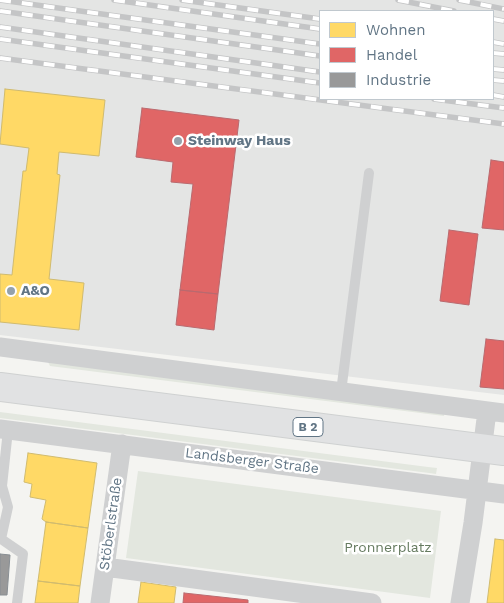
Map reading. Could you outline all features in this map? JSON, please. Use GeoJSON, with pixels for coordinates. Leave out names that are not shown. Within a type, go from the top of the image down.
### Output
{"type":"FeatureCollection","features":[{"type":"Feature","properties":{"kind":"main road","name":"B 2"},"geometry":{"type":"LineString","coordinates":[[0,387],[493,450]]}},
{"type":"Feature","properties":{"kind":"street"},"geometry":{"type":"LineString","coordinates":[[0,347],[496,412],[493,450],[478,490],[460,603]]}},
{"type":"Feature","properties":{"kind":"street","name":"Landsberger Straße"},"geometry":{"type":"LineString","coordinates":[[4,430],[504,494]]}},
{"type":"Feature","properties":{"kind":"street","name":"Stöberlstraße"},"geometry":{"type":"LineString","coordinates":[[100,603],[122,444]]}},
{"type":"Feature","properties":{"kind":"street"},"geometry":{"type":"LineString","coordinates":[[105,567],[372,603]]}},
{"type":"Feature","properties":{"kind":"lane"},"geometry":{"type":"LineString","coordinates":[[341,392],[369,172]]}},
{"type":"Feature","properties":{"kind":"lane"},"geometry":{"type":"LineString","coordinates":[[4,430],[2,486],[8,507],[1,539],[23,554],[17,603]]}},
{"type":"Feature","properties":{"kind":"shaded area"},"geometry":{"type":"Polygon","coordinates":[[[0,0],[504,0],[504,395],[0,335],[0,0]]]}},
{"type":"Feature","properties":{"kind":"green space"},"geometry":{"type":"Polygon","coordinates":[[[48,362],[445,411],[444,416],[50,366],[48,362]]]}},
{"type":"Feature","properties":{"kind":"green space"},"geometry":{"type":"Polygon","coordinates":[[[0,412],[437,468],[436,474],[0,418],[0,412]]]}},
{"type":"Feature","properties":{"kind":"green space","name":"Pronnerplatz"},"geometry":{"type":"Polygon","coordinates":[[[138,471],[441,511],[430,598],[126,558],[138,471]]]}},
{"type":"Feature","properties":{"kind":"building: Wohnen"},"geometry":{"type":"Polygon","coordinates":[[[5,89],[105,100],[99,156],[59,152],[57,174],[60,175],[49,279],[84,283],[79,330],[0,322],[0,274],[12,275],[23,171],[26,171],[29,148],[0,144],[5,89]]]}},
{"type":"Feature","properties":{"kind":"building: Wohnen"},"geometry":{"type":"Polygon","coordinates":[[[28,453],[97,463],[88,528],[46,522],[42,519],[46,500],[30,497],[32,484],[24,482],[28,453]]]}},
{"type":"Feature","properties":{"kind":"building: Wohnen"},"geometry":{"type":"Polygon","coordinates":[[[46,522],[88,528],[80,586],[38,581],[46,522]]]}},
{"type":"Feature","properties":{"kind":"building: Wohnen"},"geometry":{"type":"Polygon","coordinates":[[[495,539],[504,540],[504,603],[487,603],[495,539]]]}},
{"type":"Feature","properties":{"kind":"building: Wohnen"},"geometry":{"type":"Polygon","coordinates":[[[38,581],[80,586],[78,603],[35,603],[38,581]]]}},
{"type":"Feature","properties":{"kind":"building: Wohnen"},"geometry":{"type":"Polygon","coordinates":[[[141,582],[176,587],[174,603],[138,603],[141,582]]]}},
{"type":"Feature","properties":{"kind":"building: Handel"},"geometry":{"type":"Polygon","coordinates":[[[142,108],[239,120],[218,294],[180,290],[193,184],[171,182],[173,162],[136,157],[142,108]]]}},
{"type":"Feature","properties":{"kind":"building: Handel"},"geometry":{"type":"Polygon","coordinates":[[[491,160],[504,162],[504,230],[482,228],[491,160]]]}},
{"type":"Feature","properties":{"kind":"building: Handel"},"geometry":{"type":"Polygon","coordinates":[[[449,230],[478,234],[469,305],[440,301],[449,230]]]}},
{"type":"Feature","properties":{"kind":"building: Handel"},"geometry":{"type":"Polygon","coordinates":[[[180,290],[218,294],[214,330],[176,325],[180,290]]]}},
{"type":"Feature","properties":{"kind":"building: Handel"},"geometry":{"type":"Polygon","coordinates":[[[486,339],[504,341],[504,389],[480,387],[486,339]]]}},
{"type":"Feature","properties":{"kind":"building: Handel"},"geometry":{"type":"Polygon","coordinates":[[[184,593],[248,600],[248,603],[183,603],[184,593]]]}},
{"type":"Feature","properties":{"kind":"building: Industrie"},"geometry":{"type":"Polygon","coordinates":[[[0,554],[10,555],[7,595],[0,595],[0,554]]]}},
{"type":"Feature","properties":{"kind":"railway"},"geometry":{"type":"LineString","coordinates":[[0,0],[319,44]]}},
{"type":"Feature","properties":{"kind":"railway"},"geometry":{"type":"LineString","coordinates":[[114,0],[319,29]]}},
{"type":"Feature","properties":{"kind":"railway"},"geometry":{"type":"LineString","coordinates":[[182,0],[319,19]]}},
{"type":"Feature","properties":{"kind":"railway"},"geometry":{"type":"LineString","coordinates":[[398,0],[449,10]]}},
{"type":"Feature","properties":{"kind":"railway"},"geometry":{"type":"LineString","coordinates":[[459,0],[504,9]]}},
{"type":"Feature","properties":{"kind":"railway"},"geometry":{"type":"LineString","coordinates":[[0,11],[319,56]]}},
{"type":"Feature","properties":{"kind":"railway"},"geometry":{"type":"LineString","coordinates":[[494,19],[504,21]]}},
{"type":"Feature","properties":{"kind":"railway"},"geometry":{"type":"LineString","coordinates":[[0,27],[319,72]]}},
{"type":"Feature","properties":{"kind":"railway"},"geometry":{"type":"LineString","coordinates":[[0,39],[319,83]]}},
{"type":"Feature","properties":{"kind":"railway"},"geometry":{"type":"LineString","coordinates":[[494,42],[504,44]]}},
{"type":"Feature","properties":{"kind":"railway"},"geometry":{"type":"LineString","coordinates":[[494,53],[504,54]]}},
{"type":"Feature","properties":{"kind":"railway"},"geometry":{"type":"LineString","coordinates":[[0,58],[319,100]]}},
{"type":"Feature","properties":{"kind":"railway"},"geometry":{"type":"LineString","coordinates":[[494,69],[504,70]]}},
{"type":"Feature","properties":{"kind":"railway"},"geometry":{"type":"LineString","coordinates":[[494,80],[504,81]]}},
{"type":"Feature","properties":{"kind":"railway"},"geometry":{"type":"LineString","coordinates":[[494,95],[504,97]]}},
{"type":"Feature","properties":{"kind":"railway"},"geometry":{"type":"LineString","coordinates":[[321,100],[504,124]]}},
{"type":"Feature","properties":{"kind":"railway"},"geometry":{"type":"LineString","coordinates":[[442,100],[504,108]]}},
{"type":"Feature","properties":{"kind":"place","name":"Steinway Haus"},"geometry":{"type":"Point","coordinates":[178,141]}},
{"type":"Feature","properties":{"kind":"place","name":"A&O"},"geometry":{"type":"Point","coordinates":[11,291]}}]}
